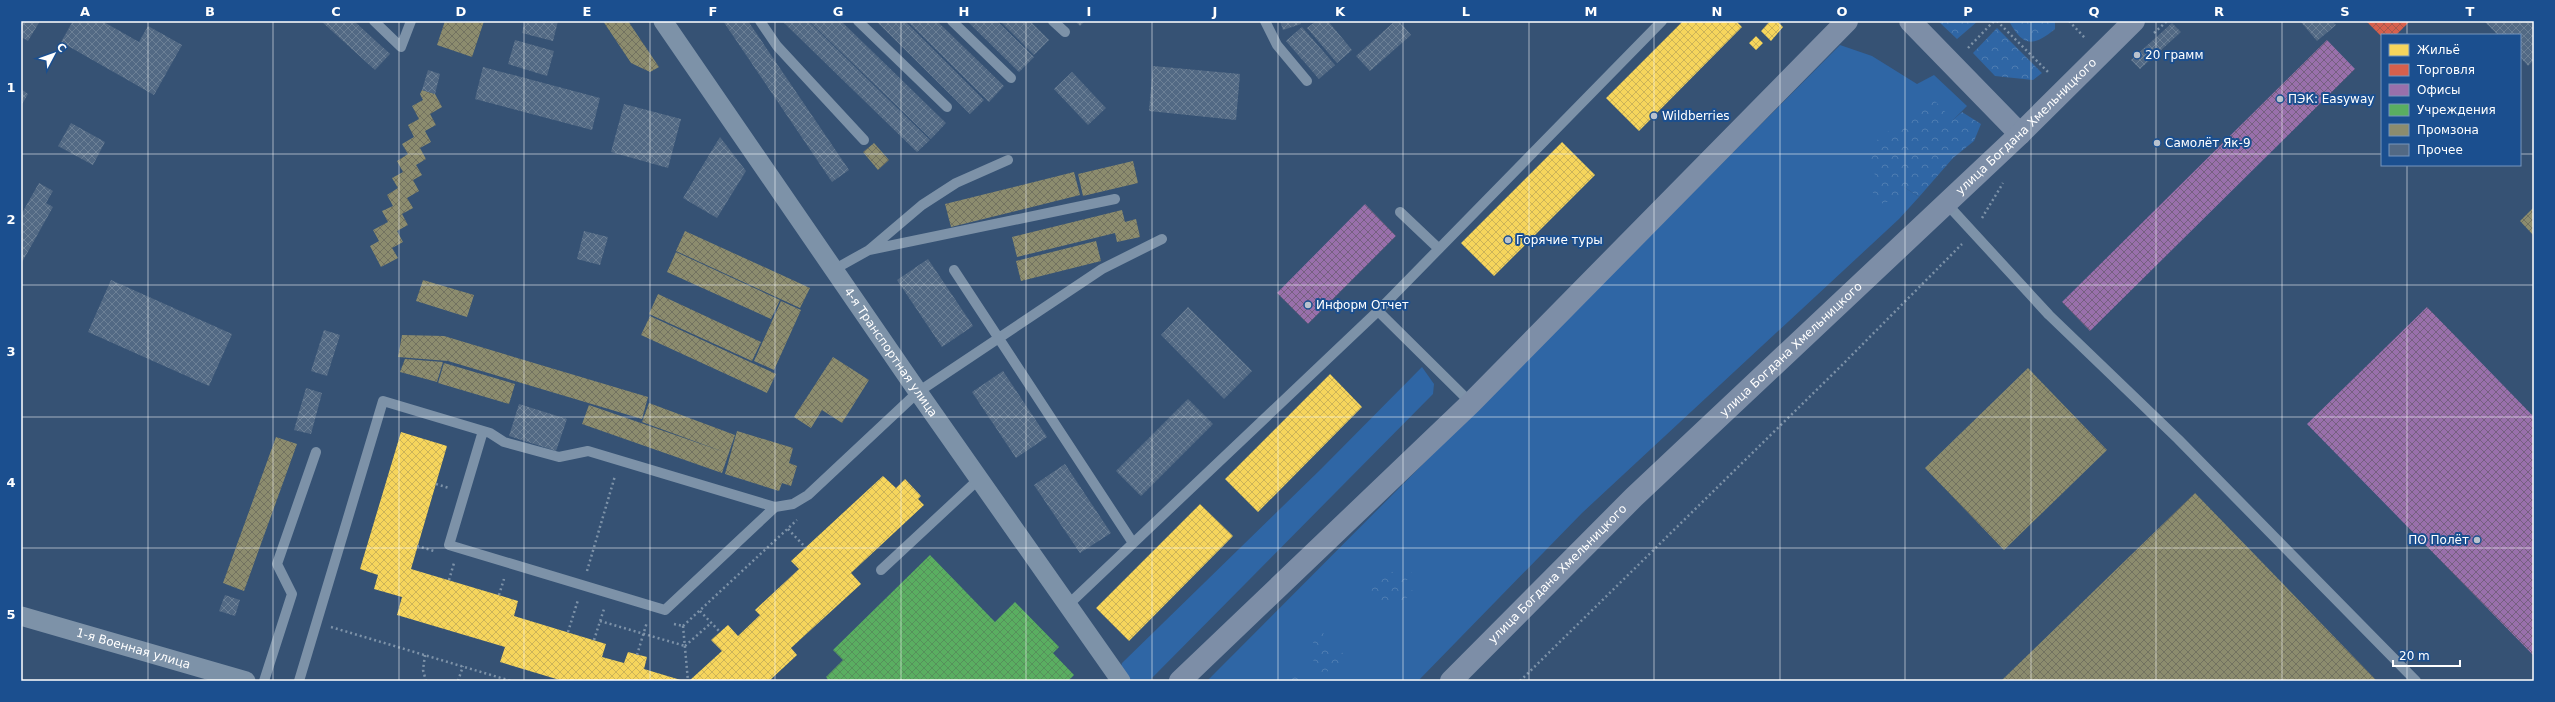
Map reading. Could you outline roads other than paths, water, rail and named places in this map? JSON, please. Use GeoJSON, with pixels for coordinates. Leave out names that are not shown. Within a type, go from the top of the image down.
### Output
{"type":"FeatureCollection","features":[{"type":"Feature","properties":{"kind":"main road"},"geometry":{"type":"LineString","coordinates":[[1180,681],[1471,403],[1847,21]]}},
{"type":"Feature","properties":{"kind":"main road"},"geometry":{"type":"LineString","coordinates":[[1910,21],[2020,134]]}},
{"type":"Feature","properties":{"kind":"main road","name":"улица Богдана Хмельницкого"},"geometry":{"type":"LineString","coordinates":[[1450,681],[1634,497],[2020,134],[2134,21]]}},
{"type":"Feature","properties":{"kind":"street","name":"4-я Транспортная улица"},"geometry":{"type":"LineString","coordinates":[[663,21],[835,269],[918,392],[1122,681]]}},
{"type":"Feature","properties":{"kind":"street","name":"1-я Военная улица"},"geometry":{"type":"LineString","coordinates":[[21,616],[246,681]]}},
{"type":"Feature","properties":{"kind":"lane"},"geometry":{"type":"LineString","coordinates":[[374,21],[401,47],[411,21]]}},
{"type":"Feature","properties":{"kind":"lane"},"geometry":{"type":"LineString","coordinates":[[760,21],[777,46],[864,140]]}},
{"type":"Feature","properties":{"kind":"lane"},"geometry":{"type":"LineString","coordinates":[[858,21],[947,107]]}},
{"type":"Feature","properties":{"kind":"lane"},"geometry":{"type":"LineString","coordinates":[[952,21],[1011,78]]}},
{"type":"Feature","properties":{"kind":"lane"},"geometry":{"type":"LineString","coordinates":[[1053,21],[1065,32]]}},
{"type":"Feature","properties":{"kind":"lane"},"geometry":{"type":"LineString","coordinates":[[1265,21],[1277,45],[1307,81]]}},
{"type":"Feature","properties":{"kind":"lane"},"geometry":{"type":"LineString","coordinates":[[1069,604],[1378,311],[1438,248],[1662,21]]}},
{"type":"Feature","properties":{"kind":"lane"},"geometry":{"type":"LineString","coordinates":[[835,269],[869,250],[922,205],[956,183],[1008,160]]}},
{"type":"Feature","properties":{"kind":"lane"},"geometry":{"type":"LineString","coordinates":[[869,250],[1115,199]]}},
{"type":"Feature","properties":{"kind":"lane"},"geometry":{"type":"LineString","coordinates":[[1946,203],[2049,315],[2178,439],[2416,681]]}},
{"type":"Feature","properties":{"kind":"lane"},"geometry":{"type":"LineString","coordinates":[[1400,212],[1438,248]]}},
{"type":"Feature","properties":{"kind":"lane"},"geometry":{"type":"LineString","coordinates":[[299,681],[383,401],[483,431],[504,442],[559,457],[588,451],[775,507],[793,504],[808,495],[918,392],[1102,269],[1162,239]]}},
{"type":"Feature","properties":{"kind":"lane"},"geometry":{"type":"LineString","coordinates":[[954,270],[1133,543]]}},
{"type":"Feature","properties":{"kind":"lane"},"geometry":{"type":"LineString","coordinates":[[1378,311],[1471,403]]}},
{"type":"Feature","properties":{"kind":"lane"},"geometry":{"type":"LineString","coordinates":[[483,431],[449,545],[581,590],[608,593],[665,610],[775,507]]}},
{"type":"Feature","properties":{"kind":"lane"},"geometry":{"type":"LineString","coordinates":[[264,681],[292,594],[277,564],[316,452]]}},
{"type":"Feature","properties":{"kind":"lane"},"geometry":{"type":"LineString","coordinates":[[881,570],[980,478]]}},
{"type":"Feature","properties":{"kind":"place","name":"20 грамм"},"geometry":{"type":"Point","coordinates":[2137,55]}},
{"type":"Feature","properties":{"kind":"place","name":"ПЭК: Easyway"},"geometry":{"type":"Point","coordinates":[2280,99]}},
{"type":"Feature","properties":{"kind":"place","name":"Wildberries"},"geometry":{"type":"Point","coordinates":[1654,116]}},
{"type":"Feature","properties":{"kind":"place","name":"Самолёт Як-9"},"geometry":{"type":"Point","coordinates":[2157,143]}},
{"type":"Feature","properties":{"kind":"place","name":"Горячие туры"},"geometry":{"type":"Point","coordinates":[1508,240]}},
{"type":"Feature","properties":{"kind":"place","name":"Информ Отчет"},"geometry":{"type":"Point","coordinates":[1308,305]}},
{"type":"Feature","properties":{"kind":"place","name":"ПО Полёт"},"geometry":{"type":"Point","coordinates":[2477,540]}}]}
